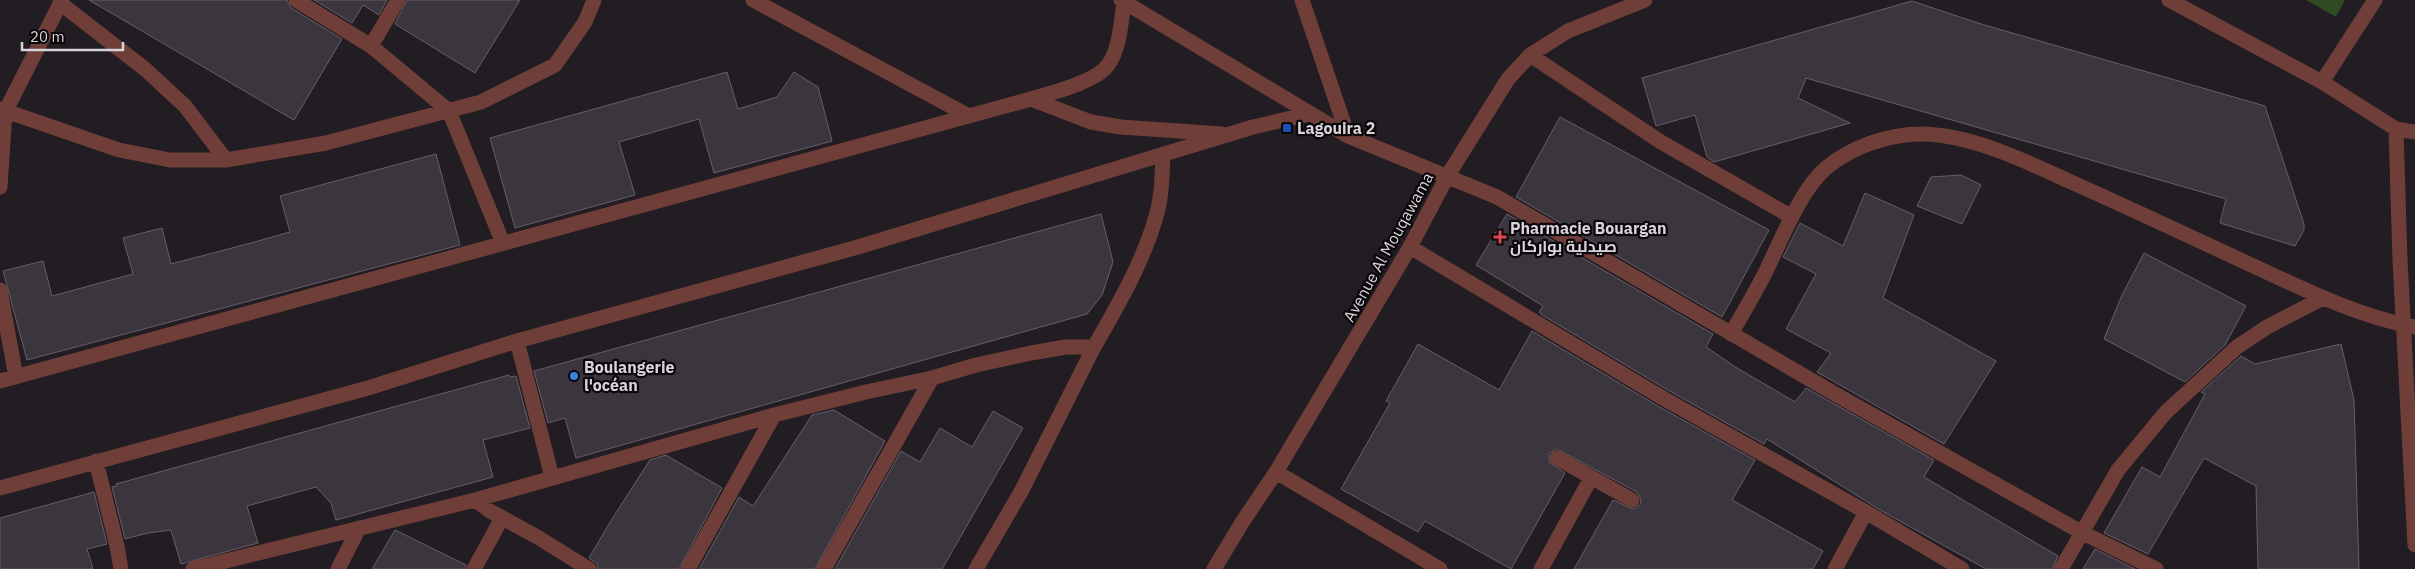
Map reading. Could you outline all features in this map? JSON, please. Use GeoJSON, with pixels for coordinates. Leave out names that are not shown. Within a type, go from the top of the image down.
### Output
{"type":"FeatureCollection","features":[{"type":"Feature","properties":{"kind":"street"},"geometry":{"type":"LineString","coordinates":[[296,0],[371,46],[449,111],[503,243]]}},
{"type":"Feature","properties":{"kind":"street"},"geometry":{"type":"LineString","coordinates":[[371,46],[398,0]]}},
{"type":"Feature","properties":{"kind":"street"},"geometry":{"type":"LineString","coordinates":[[3,110],[119,150],[170,160],[226,160],[326,143],[481,102],[555,65],[585,22],[594,0]]}},
{"type":"Feature","properties":{"kind":"street"},"geometry":{"type":"LineString","coordinates":[[753,0],[969,116]]}},
{"type":"Feature","properties":{"kind":"street"},"geometry":{"type":"LineString","coordinates":[[1302,0],[1348,136]]}},
{"type":"Feature","properties":{"kind":"street"},"geometry":{"type":"LineString","coordinates":[[2168,0],[2322,82],[2396,129],[2415,132]]}},
{"type":"Feature","properties":{"kind":"street"},"geometry":{"type":"LineString","coordinates":[[2322,82],[2375,0]]}},
{"type":"Feature","properties":{"kind":"street"},"geometry":{"type":"LineString","coordinates":[[0,381],[1031,99],[1088,78],[1109,65],[1116,46],[1122,1],[1348,136],[1418,166],[1448,175],[1497,197],[1731,334],[2081,532],[2156,569]]}},
{"type":"Feature","properties":{"kind":"street","name":"Avenue Al Mouqawama"},"geometry":{"type":"LineString","coordinates":[[1214,569],[1276,472],[1410,247],[1448,175],[1508,79],[1530,55],[1568,31],[1637,1]]}},
{"type":"Feature","properties":{"kind":"street"},"geometry":{"type":"LineString","coordinates":[[0,187],[3,110],[61,2],[145,69],[185,106],[226,160]]}},
{"type":"Feature","properties":{"kind":"street"},"geometry":{"type":"LineString","coordinates":[[1530,55],[1661,142],[1792,217]]}},
{"type":"Feature","properties":{"kind":"street"},"geometry":{"type":"LineString","coordinates":[[1031,99],[1091,122],[1120,127],[1232,134]]}},
{"type":"Feature","properties":{"kind":"street"},"geometry":{"type":"LineString","coordinates":[[0,488],[368,388],[517,341],[858,247],[1253,127],[1309,114]]}},
{"type":"Feature","properties":{"kind":"street"},"geometry":{"type":"LineString","coordinates":[[2396,129],[2409,326],[2415,545]]}},
{"type":"Feature","properties":{"kind":"street"},"geometry":{"type":"LineString","coordinates":[[1731,334],[1761,280],[1792,217],[1811,185],[1824,170],[1848,151],[1891,138],[1921,134],[1956,138],[2050,172],[2323,298],[2409,326]]}},
{"type":"Feature","properties":{"kind":"street"},"geometry":{"type":"LineString","coordinates":[[976,569],[1022,490],[1094,347],[1127,287],[1156,219],[1161,190],[1163,155]]}},
{"type":"Feature","properties":{"kind":"street"},"geometry":{"type":"LineString","coordinates":[[1410,247],[1660,397],[1866,512],[1962,569]]}},
{"type":"Feature","properties":{"kind":"street"},"geometry":{"type":"LineString","coordinates":[[0,290],[16,377]]}},
{"type":"Feature","properties":{"kind":"street"},"geometry":{"type":"LineString","coordinates":[[2061,569],[2118,470],[2166,412],[2237,347],[2267,327],[2323,298]]}},
{"type":"Feature","properties":{"kind":"street"},"geometry":{"type":"LineString","coordinates":[[517,341],[552,478]]}},
{"type":"Feature","properties":{"kind":"street"},"geometry":{"type":"LineString","coordinates":[[198,568],[476,500],[774,415],[866,392],[932,378],[976,365],[1031,353],[1066,347],[1094,347]]}},
{"type":"Feature","properties":{"kind":"street"},"geometry":{"type":"LineString","coordinates":[[824,569],[932,378]]}},
{"type":"Feature","properties":{"kind":"street"},"geometry":{"type":"LineString","coordinates":[[688,569],[774,415]]}},
{"type":"Feature","properties":{"kind":"street"},"geometry":{"type":"LineString","coordinates":[[1557,458],[1632,500]]}},
{"type":"Feature","properties":{"kind":"street"},"geometry":{"type":"LineString","coordinates":[[96,461],[118,546],[121,569]]}},
{"type":"Feature","properties":{"kind":"street"},"geometry":{"type":"LineString","coordinates":[[1276,472],[1418,564],[1440,569]]}},
{"type":"Feature","properties":{"kind":"street"},"geometry":{"type":"LineString","coordinates":[[1541,569],[1592,478]]}},
{"type":"Feature","properties":{"kind":"street"},"geometry":{"type":"LineString","coordinates":[[476,500],[502,518],[589,569]]}},
{"type":"Feature","properties":{"kind":"street"},"geometry":{"type":"LineString","coordinates":[[1835,569],[1866,512]]}},
{"type":"Feature","properties":{"kind":"street"},"geometry":{"type":"LineString","coordinates":[[474,569],[502,518]]}},
{"type":"Feature","properties":{"kind":"street"},"geometry":{"type":"LineString","coordinates":[[338,569],[359,528]]}},
{"type":"Feature","properties":{"kind":"green space"},"geometry":{"type":"Polygon","coordinates":[[[2306,0],[2345,0],[2336,17],[2306,0]]]}},
{"type":"Feature","properties":{"kind":"building"},"geometry":{"type":"Polygon","coordinates":[[[89,0],[287,0],[291,8],[342,39],[294,120],[89,0]]]}},
{"type":"Feature","properties":{"kind":"building"},"geometry":{"type":"Polygon","coordinates":[[[314,0],[387,0],[379,15],[363,5],[352,23],[314,0]]]}},
{"type":"Feature","properties":{"kind":"building"},"geometry":{"type":"Polygon","coordinates":[[[407,0],[520,0],[475,73],[395,24],[407,0]]]}},
{"type":"Feature","properties":{"kind":"building"},"geometry":{"type":"Polygon","coordinates":[[[1912,1],[1981,24],[2265,106],[2304,224],[2304,230],[2295,246],[2220,223],[2226,199],[1806,78],[1798,98],[1850,123],[1714,162],[1707,157],[1695,115],[1656,126],[1642,78],[1912,1]]]}},
{"type":"Feature","properties":{"kind":"building"},"geometry":{"type":"Polygon","coordinates":[[[727,72],[738,109],[777,97],[794,72],[818,87],[832,141],[714,173],[699,119],[619,142],[635,195],[515,228],[490,138],[727,72]]]}},
{"type":"Feature","properties":{"kind":"building"},"geometry":{"type":"Polygon","coordinates":[[[1560,117],[1769,230],[1722,317],[1516,197],[1560,117]]]}},
{"type":"Feature","properties":{"kind":"building"},"geometry":{"type":"Polygon","coordinates":[[[436,154],[460,245],[27,360],[3,271],[43,261],[52,296],[133,274],[123,238],[162,228],[171,264],[251,243],[290,232],[280,196],[436,154]]]}},
{"type":"Feature","properties":{"kind":"building"},"geometry":{"type":"Polygon","coordinates":[[[1961,175],[1981,185],[1962,224],[1917,206],[1931,177],[1961,175]]]}},
{"type":"Feature","properties":{"kind":"building"},"geometry":{"type":"Polygon","coordinates":[[[1865,193],[1914,215],[1883,298],[1996,361],[1944,444],[1817,372],[1831,353],[1786,329],[1816,274],[1783,257],[1800,223],[1843,246],[1865,193]]]}},
{"type":"Feature","properties":{"kind":"building"},"geometry":{"type":"Polygon","coordinates":[[[1101,214],[1113,262],[1102,295],[1087,314],[576,458],[565,418],[548,423],[534,371],[1101,214]]]}},
{"type":"Feature","properties":{"kind":"building"},"geometry":{"type":"Polygon","coordinates":[[[1507,214],[1713,334],[1706,347],[1737,368],[1795,402],[1806,388],[1934,460],[1924,477],[2058,556],[2052,569],[1986,569],[1880,510],[1767,439],[1764,444],[1666,389],[1542,315],[1539,312],[1543,306],[1476,265],[1507,214]]]}},
{"type":"Feature","properties":{"kind":"building"},"geometry":{"type":"Polygon","coordinates":[[[2144,253],[2246,306],[2225,345],[2185,382],[2104,339],[2122,295],[2144,253]]]}},
{"type":"Feature","properties":{"kind":"building"},"geometry":{"type":"Polygon","coordinates":[[[1532,331],[1656,405],[1755,460],[1732,500],[1823,551],[1813,569],[1574,569],[1613,500],[1633,509],[1640,505],[1641,499],[1637,492],[1557,449],[1549,453],[1549,462],[1565,473],[1511,569],[1425,521],[1418,532],[1341,489],[1390,403],[1386,401],[1418,344],[1499,390],[1532,331]]]}},
{"type":"Feature","properties":{"kind":"building"},"geometry":{"type":"Polygon","coordinates":[[[2341,344],[2354,400],[2359,569],[2258,569],[2256,486],[2204,458],[2148,554],[2104,533],[2142,467],[2160,477],[2205,394],[2201,392],[2241,356],[2255,364],[2341,344]]]}},
{"type":"Feature","properties":{"kind":"building"},"geometry":{"type":"Polygon","coordinates":[[[509,375],[510,377],[516,376],[530,428],[483,440],[493,477],[336,520],[331,503],[316,487],[247,506],[258,543],[181,564],[171,530],[125,539],[112,487],[117,486],[116,484],[509,375]]]}},
{"type":"Feature","properties":{"kind":"building"},"geometry":{"type":"Polygon","coordinates":[[[834,410],[885,441],[815,569],[699,569],[739,497],[753,506],[812,415],[834,410]]]}},
{"type":"Feature","properties":{"kind":"building"},"geometry":{"type":"Polygon","coordinates":[[[993,411],[1023,428],[942,569],[835,569],[901,451],[920,462],[940,428],[972,447],[993,411]]]}},
{"type":"Feature","properties":{"kind":"building"},"geometry":{"type":"Polygon","coordinates":[[[666,455],[722,488],[679,569],[598,569],[597,564],[589,558],[612,519],[650,460],[666,455]]]}},
{"type":"Feature","properties":{"kind":"building"},"geometry":{"type":"Polygon","coordinates":[[[94,492],[107,544],[87,549],[93,569],[0,569],[0,518],[94,492]]]}},
{"type":"Feature","properties":{"kind":"building"},"geometry":{"type":"Polygon","coordinates":[[[395,530],[466,565],[465,569],[372,569],[395,530]]]}},
{"type":"Feature","properties":{"kind":"building"},"geometry":{"type":"Polygon","coordinates":[[[2095,549],[2135,569],[2083,569],[2095,549]]]}},
{"type":"Feature","properties":{"kind":"place","name":"Lagouira 2"},"geometry":{"type":"Point","coordinates":[1287,128]}},
{"type":"Feature","properties":{"kind":"place","name":"Pharmacie Bouargan صيدلية بواركان"},"geometry":{"type":"Point","coordinates":[1500,237]}},
{"type":"Feature","properties":{"kind":"place","name":"Boulangerie l'océan"},"geometry":{"type":"Point","coordinates":[574,376]}}]}
